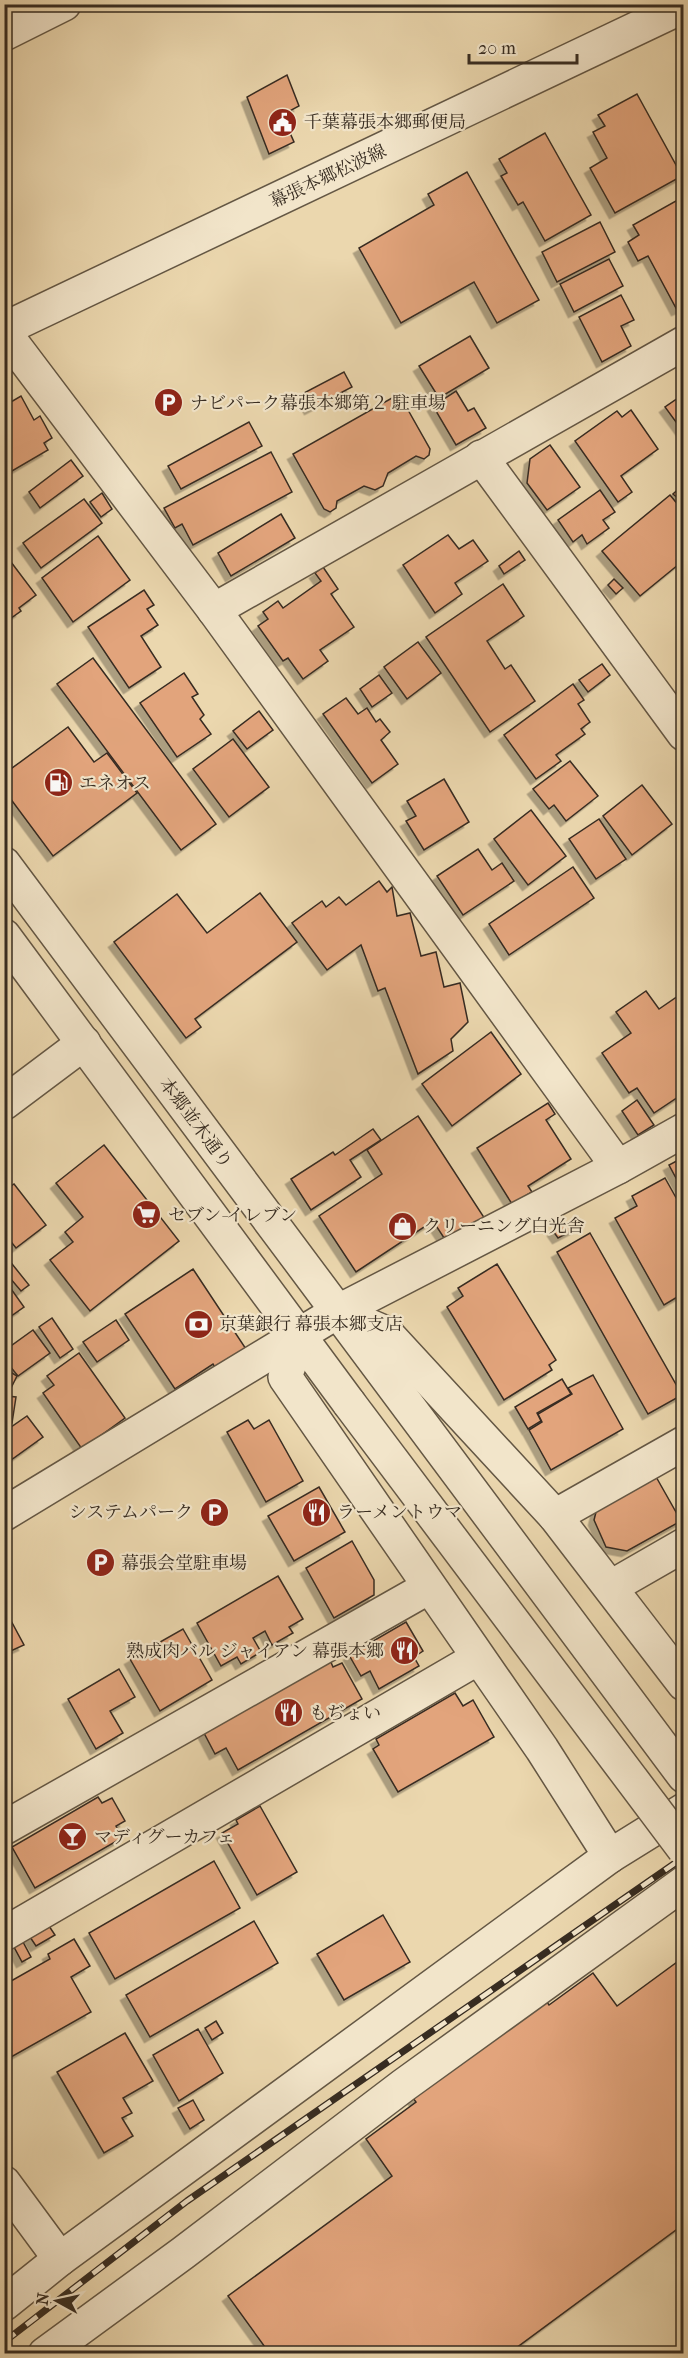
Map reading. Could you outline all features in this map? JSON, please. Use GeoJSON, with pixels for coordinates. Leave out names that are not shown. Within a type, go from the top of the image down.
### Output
{"type":"FeatureCollection","features":[{"type":"Feature","properties":{"kind":"street"},"geometry":{"type":"LineString","coordinates":[[4,34],[64,4]]}},
{"type":"Feature","properties":{"kind":"street","name":"幕張本郷松波線"},"geometry":{"type":"LineString","coordinates":[[4,331],[684,6]]}},
{"type":"Feature","properties":{"kind":"street"},"geometry":{"type":"LineString","coordinates":[[4,331],[214,610],[618,1167]]}},
{"type":"Feature","properties":{"kind":"street"},"geometry":{"type":"LineString","coordinates":[[214,610],[684,343]]}},
{"type":"Feature","properties":{"kind":"street"},"geometry":{"type":"LineString","coordinates":[[481,457],[684,734]]}},
{"type":"Feature","properties":{"kind":"street","name":"本郷並木通り"},"geometry":{"type":"LineString","coordinates":[[4,864],[684,1776]]}},
{"type":"Feature","properties":{"kind":"street"},"geometry":{"type":"LineString","coordinates":[[4,936],[684,1849]]}},
{"type":"Feature","properties":{"kind":"street"},"geometry":{"type":"LineString","coordinates":[[4,1103],[84,1043]]}},
{"type":"Feature","properties":{"kind":"street"},"geometry":{"type":"LineString","coordinates":[[4,1514],[337,1312],[618,1167],[684,1130]]}},
{"type":"Feature","properties":{"kind":"street"},"geometry":{"type":"LineString","coordinates":[[337,1312],[387,1333],[555,1516],[684,1684]]}},
{"type":"Feature","properties":{"kind":"street"},"geometry":{"type":"LineString","coordinates":[[300,1335],[285,1377],[542,1749],[610,1856]]}},
{"type":"Feature","properties":{"kind":"street"},"geometry":{"type":"LineString","coordinates":[[555,1516],[684,1443]]}},
{"type":"Feature","properties":{"kind":"street"},"geometry":{"type":"LineString","coordinates":[[611,1587],[684,1545]]}},
{"type":"Feature","properties":{"kind":"street"},"geometry":{"type":"LineString","coordinates":[[4,1828],[429,1587]]}},
{"type":"Feature","properties":{"kind":"street"},"geometry":{"type":"LineString","coordinates":[[4,1934],[478,1658]]}},
{"type":"Feature","properties":{"kind":"street"},"geometry":{"type":"LineString","coordinates":[[4,2304],[60,2259],[610,1856],[684,1810]]}},
{"type":"Feature","properties":{"kind":"street"},"geometry":{"type":"LineString","coordinates":[[45,2354],[193,2246],[404,2085],[684,1883]]}},
{"type":"Feature","properties":{"kind":"street"},"geometry":{"type":"LineString","coordinates":[[4,2183],[60,2259]]}},
{"type":"Feature","properties":{"kind":"building"},"geometry":{"type":"Polygon","coordinates":[[[287,75],[299,106],[282,115],[294,142],[269,154],[247,97],[287,75]]]}},
{"type":"Feature","properties":{"kind":"building"},"geometry":{"type":"Polygon","coordinates":[[[637,94],[682,176],[615,213],[590,168],[607,158],[593,132],[605,126],[598,115],[637,94]]]}},
{"type":"Feature","properties":{"kind":"building"},"geometry":{"type":"Polygon","coordinates":[[[545,133],[591,215],[545,241],[523,202],[518,205],[501,176],[507,173],[499,159],[545,133]]]}},
{"type":"Feature","properties":{"kind":"building"},"geometry":{"type":"Polygon","coordinates":[[[467,172],[539,300],[497,323],[474,282],[401,323],[359,248],[434,205],[428,194],[467,172]]]}},
{"type":"Feature","properties":{"kind":"building"},"geometry":{"type":"Polygon","coordinates":[[[683,197],[684,307],[677,310],[648,256],[638,261],[628,242],[639,235],[633,225],[683,197]]]}},
{"type":"Feature","properties":{"kind":"building"},"geometry":{"type":"Polygon","coordinates":[[[600,222],[615,252],[557,282],[542,252],[600,222]]]}},
{"type":"Feature","properties":{"kind":"building"},"geometry":{"type":"Polygon","coordinates":[[[609,259],[623,286],[574,312],[560,284],[609,259]]]}},
{"type":"Feature","properties":{"kind":"building"},"geometry":{"type":"Polygon","coordinates":[[[621,295],[634,320],[621,326],[631,346],[602,362],[579,317],[621,295]]]}},
{"type":"Feature","properties":{"kind":"building"},"geometry":{"type":"Polygon","coordinates":[[[470,336],[489,368],[439,398],[419,366],[470,336]]]}},
{"type":"Feature","properties":{"kind":"building"},"geometry":{"type":"Polygon","coordinates":[[[344,372],[352,387],[310,409],[302,394],[344,372]]]}},
{"type":"Feature","properties":{"kind":"building"},"geometry":{"type":"Polygon","coordinates":[[[456,391],[468,411],[474,408],[486,428],[456,445],[433,406],[456,391]]]}},
{"type":"Feature","properties":{"kind":"building"},"geometry":{"type":"Polygon","coordinates":[[[399,394],[430,449],[429,455],[424,459],[416,456],[388,473],[383,486],[375,490],[364,486],[337,501],[336,508],[330,512],[324,509],[293,454],[399,394]]]}},
{"type":"Feature","properties":{"kind":"building"},"geometry":{"type":"Polygon","coordinates":[[[684,394],[684,433],[665,407],[684,394]]]}},
{"type":"Feature","properties":{"kind":"building"},"geometry":{"type":"Polygon","coordinates":[[[21,396],[34,420],[40,416],[52,438],[44,443],[48,450],[12,471],[4,459],[4,406],[21,396]]]}},
{"type":"Feature","properties":{"kind":"building"},"geometry":{"type":"Polygon","coordinates":[[[631,410],[658,449],[621,476],[632,492],[618,502],[575,441],[617,411],[622,417],[631,410]]]}},
{"type":"Feature","properties":{"kind":"building"},"geometry":{"type":"Polygon","coordinates":[[[249,422],[262,446],[181,489],[168,466],[249,422]]]}},
{"type":"Feature","properties":{"kind":"building"},"geometry":{"type":"Polygon","coordinates":[[[550,445],[580,487],[547,510],[527,483],[530,459],[550,445]]]}},
{"type":"Feature","properties":{"kind":"building"},"geometry":{"type":"Polygon","coordinates":[[[271,452],[292,492],[193,545],[182,524],[175,528],[164,508],[271,452]]]}},
{"type":"Feature","properties":{"kind":"building"},"geometry":{"type":"Polygon","coordinates":[[[71,460],[83,476],[40,508],[29,492],[71,460]]]}},
{"type":"Feature","properties":{"kind":"building"},"geometry":{"type":"Polygon","coordinates":[[[683,485],[684,497],[680,500],[673,494],[683,485]]]}},
{"type":"Feature","properties":{"kind":"building"},"geometry":{"type":"Polygon","coordinates":[[[600,490],[615,512],[603,520],[609,528],[587,544],[582,535],[573,542],[558,520],[600,490]]]}},
{"type":"Feature","properties":{"kind":"building"},"geometry":{"type":"Polygon","coordinates":[[[102,493],[112,509],[101,517],[90,502],[102,493]]]}},
{"type":"Feature","properties":{"kind":"building"},"geometry":{"type":"Polygon","coordinates":[[[670,495],[684,512],[684,560],[640,596],[602,551],[670,495]]]}},
{"type":"Feature","properties":{"kind":"building"},"geometry":{"type":"Polygon","coordinates":[[[84,499],[102,523],[41,568],[23,543],[84,499]]]}},
{"type":"Feature","properties":{"kind":"building"},"geometry":{"type":"Polygon","coordinates":[[[281,514],[295,538],[231,576],[218,553],[281,514]]]}},
{"type":"Feature","properties":{"kind":"building"},"geometry":{"type":"Polygon","coordinates":[[[448,535],[459,549],[473,540],[488,561],[455,583],[462,594],[435,613],[403,565],[448,535]]]}},
{"type":"Feature","properties":{"kind":"building"},"geometry":{"type":"Polygon","coordinates":[[[98,536],[130,580],[73,622],[42,578],[98,536]]]}},
{"type":"Feature","properties":{"kind":"building"},"geometry":{"type":"Polygon","coordinates":[[[519,551],[525,560],[504,574],[499,566],[519,551]]]}},
{"type":"Feature","properties":{"kind":"building"},"geometry":{"type":"Polygon","coordinates":[[[11,562],[36,595],[19,608],[21,611],[4,623],[4,566],[11,562]]]}},
{"type":"Feature","properties":{"kind":"building"},"geometry":{"type":"Polygon","coordinates":[[[323,567],[338,589],[331,594],[354,627],[320,650],[328,661],[303,679],[288,658],[283,661],[258,626],[268,619],[263,612],[278,601],[283,608],[321,581],[315,573],[323,567]]]}},
{"type":"Feature","properties":{"kind":"building"},"geometry":{"type":"Polygon","coordinates":[[[614,579],[623,588],[616,594],[608,585],[614,579]]]}},
{"type":"Feature","properties":{"kind":"building"},"geometry":{"type":"Polygon","coordinates":[[[503,584],[524,616],[487,641],[505,669],[511,665],[535,701],[490,732],[426,637],[503,584]]]}},
{"type":"Feature","properties":{"kind":"building"},"geometry":{"type":"Polygon","coordinates":[[[144,590],[154,605],[147,609],[158,625],[141,636],[161,667],[129,688],[88,627],[144,590]]]}},
{"type":"Feature","properties":{"kind":"building"},"geometry":{"type":"Polygon","coordinates":[[[418,642],[441,673],[407,699],[384,667],[418,642]]]}},
{"type":"Feature","properties":{"kind":"building"},"geometry":{"type":"Polygon","coordinates":[[[93,658],[216,824],[181,850],[57,684],[93,658]]]}},
{"type":"Feature","properties":{"kind":"building"},"geometry":{"type":"Polygon","coordinates":[[[602,664],[610,675],[588,692],[579,680],[602,664]]]}},
{"type":"Feature","properties":{"kind":"building"},"geometry":{"type":"Polygon","coordinates":[[[184,673],[198,694],[192,697],[204,715],[200,719],[211,734],[177,757],[140,703],[184,673]]]}},
{"type":"Feature","properties":{"kind":"building"},"geometry":{"type":"Polygon","coordinates":[[[379,675],[392,693],[372,707],[360,689],[379,675]]]}},
{"type":"Feature","properties":{"kind":"building"},"geometry":{"type":"Polygon","coordinates":[[[573,684],[584,700],[578,704],[590,722],[581,729],[585,734],[556,755],[561,761],[536,779],[504,735],[573,684]]]}},
{"type":"Feature","properties":{"kind":"building"},"geometry":{"type":"Polygon","coordinates":[[[346,698],[358,714],[367,708],[376,722],[380,719],[390,732],[381,740],[398,764],[372,783],[323,714],[346,698]]]}},
{"type":"Feature","properties":{"kind":"building"},"geometry":{"type":"Polygon","coordinates":[[[259,711],[273,730],[247,749],[233,731],[259,711]]]}},
{"type":"Feature","properties":{"kind":"building"},"geometry":{"type":"Polygon","coordinates":[[[68,727],[94,762],[107,753],[137,793],[53,856],[4,790],[4,774],[68,727]]]}},
{"type":"Feature","properties":{"kind":"building"},"geometry":{"type":"Polygon","coordinates":[[[233,739],[269,787],[229,817],[193,769],[233,739]]]}},
{"type":"Feature","properties":{"kind":"building"},"geometry":{"type":"Polygon","coordinates":[[[570,761],[598,796],[566,821],[554,805],[549,809],[533,789],[570,761]]]}},
{"type":"Feature","properties":{"kind":"building"},"geometry":{"type":"Polygon","coordinates":[[[444,779],[469,822],[424,850],[406,821],[416,816],[407,801],[444,779]]]}},
{"type":"Feature","properties":{"kind":"building"},"geometry":{"type":"Polygon","coordinates":[[[642,785],[672,824],[632,855],[603,816],[642,785]]]}},
{"type":"Feature","properties":{"kind":"building"},"geometry":{"type":"Polygon","coordinates":[[[531,810],[566,856],[528,885],[494,839],[531,810]]]}},
{"type":"Feature","properties":{"kind":"building"},"geometry":{"type":"Polygon","coordinates":[[[599,819],[626,859],[596,879],[569,839],[599,819]]]}},
{"type":"Feature","properties":{"kind":"building"},"geometry":{"type":"Polygon","coordinates":[[[478,849],[492,870],[502,863],[514,881],[463,915],[437,876],[478,849]]]}},
{"type":"Feature","properties":{"kind":"building"},"geometry":{"type":"Polygon","coordinates":[[[573,867],[594,898],[509,955],[489,924],[573,867]]]}},
{"type":"Feature","properties":{"kind":"building"},"geometry":{"type":"Polygon","coordinates":[[[379,881],[387,892],[392,887],[397,916],[410,913],[421,956],[436,952],[444,987],[460,983],[468,1022],[451,1039],[453,1051],[418,1074],[385,988],[378,991],[361,945],[327,970],[292,923],[322,901],[326,907],[339,897],[346,905],[379,881]]]}},
{"type":"Feature","properties":{"kind":"building"},"geometry":{"type":"Polygon","coordinates":[[[260,893],[297,942],[195,1019],[201,1027],[186,1038],[114,942],[177,894],[207,933],[260,893]]]}},
{"type":"Feature","properties":{"kind":"building"},"geometry":{"type":"Polygon","coordinates":[[[646,991],[659,1009],[684,992],[684,1093],[654,1113],[637,1088],[629,1093],[602,1053],[631,1033],[616,1012],[646,991]]]}},
{"type":"Feature","properties":{"kind":"building"},"geometry":{"type":"Polygon","coordinates":[[[491,1032],[521,1074],[452,1126],[422,1084],[491,1032]]]}},
{"type":"Feature","properties":{"kind":"building"},"geometry":{"type":"Polygon","coordinates":[[[637,1100],[654,1125],[638,1135],[622,1111],[637,1100]]]}},
{"type":"Feature","properties":{"kind":"building"},"geometry":{"type":"Polygon","coordinates":[[[548,1103],[555,1114],[546,1120],[571,1159],[528,1186],[532,1192],[512,1204],[477,1148],[548,1103]]]}},
{"type":"Feature","properties":{"kind":"building"},"geometry":{"type":"Polygon","coordinates":[[[418,1116],[485,1219],[448,1244],[433,1221],[356,1272],[319,1216],[382,1174],[367,1150],[418,1116]]]}},
{"type":"Feature","properties":{"kind":"building"},"geometry":{"type":"Polygon","coordinates":[[[373,1129],[381,1140],[350,1160],[361,1177],[311,1210],[291,1179],[333,1152],[335,1155],[373,1129]]]}},
{"type":"Feature","properties":{"kind":"building"},"geometry":{"type":"Polygon","coordinates":[[[104,1145],[179,1241],[90,1311],[50,1260],[73,1242],[65,1232],[83,1217],[56,1183],[104,1145]]]}},
{"type":"Feature","properties":{"kind":"building"},"geometry":{"type":"Polygon","coordinates":[[[684,1157],[684,1193],[669,1165],[684,1157]]]}},
{"type":"Feature","properties":{"kind":"building"},"geometry":{"type":"Polygon","coordinates":[[[665,1178],[684,1212],[684,1293],[664,1305],[615,1218],[637,1206],[632,1196],[665,1178]]]}},
{"type":"Feature","properties":{"kind":"building"},"geometry":{"type":"Polygon","coordinates":[[[14,1184],[46,1225],[16,1248],[4,1233],[4,1191],[14,1184]]]}},
{"type":"Feature","properties":{"kind":"building"},"geometry":{"type":"Polygon","coordinates":[[[576,1218],[581,1226],[558,1238],[553,1231],[576,1218]]]}},
{"type":"Feature","properties":{"kind":"building"},"geometry":{"type":"Polygon","coordinates":[[[590,1233],[682,1395],[648,1414],[557,1252],[590,1233]]]}},
{"type":"Feature","properties":{"kind":"building"},"geometry":{"type":"Polygon","coordinates":[[[4,1254],[29,1285],[21,1291],[4,1271],[4,1254]]]}},
{"type":"Feature","properties":{"kind":"building"},"geometry":{"type":"Polygon","coordinates":[[[497,1264],[556,1360],[549,1365],[552,1370],[504,1400],[447,1307],[463,1296],[458,1288],[497,1264]]]}},
{"type":"Feature","properties":{"kind":"building"},"geometry":{"type":"Polygon","coordinates":[[[193,1269],[246,1349],[216,1369],[213,1364],[175,1389],[125,1314],[193,1269]]]}},
{"type":"Feature","properties":{"kind":"building"},"geometry":{"type":"Polygon","coordinates":[[[4,1279],[24,1307],[4,1321],[4,1279]]]}},
{"type":"Feature","properties":{"kind":"building"},"geometry":{"type":"Polygon","coordinates":[[[52,1318],[73,1349],[60,1358],[39,1327],[52,1318]]]}},
{"type":"Feature","properties":{"kind":"building"},"geometry":{"type":"Polygon","coordinates":[[[116,1320],[129,1340],[97,1362],[83,1342],[116,1320]]]}},
{"type":"Feature","properties":{"kind":"building"},"geometry":{"type":"Polygon","coordinates":[[[33,1330],[50,1353],[18,1376],[4,1359],[4,1351],[33,1330]]]}},
{"type":"Feature","properties":{"kind":"building"},"geometry":{"type":"Polygon","coordinates":[[[79,1353],[125,1418],[82,1449],[43,1393],[54,1385],[47,1376],[79,1353]]]}},
{"type":"Feature","properties":{"kind":"building"},"geometry":{"type":"Polygon","coordinates":[[[4,1368],[17,1376],[7,1396],[16,1397],[12,1423],[4,1422],[4,1368]]]}},
{"type":"Feature","properties":{"kind":"building"},"geometry":{"type":"Polygon","coordinates":[[[593,1375],[623,1429],[551,1470],[529,1430],[542,1422],[538,1414],[572,1394],[568,1388],[593,1375]]]}},
{"type":"Feature","properties":{"kind":"building"},"geometry":{"type":"Polygon","coordinates":[[[562,1379],[571,1394],[537,1413],[541,1421],[528,1429],[515,1407],[562,1379]]]}},
{"type":"Feature","properties":{"kind":"building"},"geometry":{"type":"Polygon","coordinates":[[[27,1416],[43,1437],[4,1465],[4,1432],[27,1416]]]}},
{"type":"Feature","properties":{"kind":"building"},"geometry":{"type":"Polygon","coordinates":[[[248,1420],[254,1429],[269,1420],[303,1481],[266,1502],[227,1432],[248,1420]]]}},
{"type":"Feature","properties":{"kind":"building"},"geometry":{"type":"Polygon","coordinates":[[[655,1475],[681,1521],[627,1551],[606,1547],[594,1520],[597,1508],[655,1475]]]}},
{"type":"Feature","properties":{"kind":"building"},"geometry":{"type":"Polygon","coordinates":[[[319,1487],[345,1532],[294,1561],[268,1516],[319,1487]]]}},
{"type":"Feature","properties":{"kind":"building"},"geometry":{"type":"Polygon","coordinates":[[[352,1541],[374,1580],[374,1595],[334,1618],[306,1568],[352,1541]]]}},
{"type":"Feature","properties":{"kind":"building"},"geometry":{"type":"Polygon","coordinates":[[[278,1576],[303,1619],[289,1627],[293,1633],[272,1645],[265,1631],[253,1638],[261,1652],[241,1664],[237,1657],[221,1666],[197,1623],[278,1576]]]}},
{"type":"Feature","properties":{"kind":"building"},"geometry":{"type":"Polygon","coordinates":[[[9,1617],[24,1645],[4,1654],[4,1619],[9,1617]]]}},
{"type":"Feature","properties":{"kind":"building"},"geometry":{"type":"Polygon","coordinates":[[[406,1622],[423,1651],[414,1657],[419,1666],[379,1689],[370,1671],[361,1676],[349,1655],[406,1622]]]}},
{"type":"Feature","properties":{"kind":"building"},"geometry":{"type":"Polygon","coordinates":[[[183,1629],[212,1680],[160,1711],[130,1659],[183,1629]]]}},
{"type":"Feature","properties":{"kind":"building"},"geometry":{"type":"Polygon","coordinates":[[[330,1660],[333,1667],[342,1663],[362,1699],[238,1770],[226,1748],[215,1754],[204,1733],[330,1660]]]}},
{"type":"Feature","properties":{"kind":"building"},"geometry":{"type":"Polygon","coordinates":[[[119,1669],[135,1697],[110,1711],[123,1733],[96,1749],[68,1699],[119,1669]]]}},
{"type":"Feature","properties":{"kind":"building"},"geometry":{"type":"Polygon","coordinates":[[[455,1693],[463,1706],[473,1700],[494,1737],[398,1792],[373,1749],[379,1745],[376,1739],[455,1693]]]}},
{"type":"Feature","properties":{"kind":"building"},"geometry":{"type":"Polygon","coordinates":[[[98,1797],[102,1803],[112,1798],[125,1821],[116,1826],[122,1838],[35,1888],[12,1847],[98,1797]]]}},
{"type":"Feature","properties":{"kind":"building"},"geometry":{"type":"Polygon","coordinates":[[[260,1806],[297,1872],[257,1895],[222,1833],[238,1824],[236,1820],[260,1806]]]}},
{"type":"Feature","properties":{"kind":"building"},"geometry":{"type":"Polygon","coordinates":[[[214,1861],[240,1908],[115,1979],[89,1933],[214,1861]]]}},
{"type":"Feature","properties":{"kind":"building"},"geometry":{"type":"Polygon","coordinates":[[[383,1915],[410,1962],[344,2000],[317,1954],[383,1915]]]}},
{"type":"Feature","properties":{"kind":"building"},"geometry":{"type":"Polygon","coordinates":[[[254,1921],[278,1963],[150,2037],[126,1995],[254,1921]]]}},
{"type":"Feature","properties":{"kind":"building"},"geometry":{"type":"Polygon","coordinates":[[[49,1926],[55,1935],[36,1946],[30,1937],[49,1926]]]}},
{"type":"Feature","properties":{"kind":"building"},"geometry":{"type":"Polygon","coordinates":[[[74,1939],[90,1966],[71,1977],[91,2012],[4,2061],[4,1985],[50,1959],[48,1954],[74,1939]]]}},
{"type":"Feature","properties":{"kind":"building"},"geometry":{"type":"Polygon","coordinates":[[[23,1942],[31,1957],[22,1962],[14,1947],[23,1942]]]}},
{"type":"Feature","properties":{"kind":"building"},"geometry":{"type":"Polygon","coordinates":[[[684,1957],[684,2224],[508,2354],[270,2354],[228,2296],[392,2176],[366,2139],[416,2102],[410,2094],[543,1996],[549,2005],[593,1973],[617,2006],[684,1957]]]}},
{"type":"Feature","properties":{"kind":"building"},"geometry":{"type":"Polygon","coordinates":[[[216,2021],[223,2033],[212,2040],[205,2028],[216,2021]]]}},
{"type":"Feature","properties":{"kind":"building"},"geometry":{"type":"Polygon","coordinates":[[[198,2029],[223,2073],[179,2101],[153,2055],[198,2029]]]}},
{"type":"Feature","properties":{"kind":"building"},"geometry":{"type":"Polygon","coordinates":[[[125,2033],[153,2081],[123,2098],[132,2113],[122,2118],[133,2136],[104,2153],[57,2072],[125,2033]]]}},
{"type":"Feature","properties":{"kind":"building"},"geometry":{"type":"Polygon","coordinates":[[[193,2100],[204,2120],[190,2129],[178,2108],[193,2100]]]}},
{"type":"Feature","properties":{"kind":"railway"},"geometry":{"type":"LineString","coordinates":[[4,2342],[187,2201],[684,1857]]}},
{"type":"Feature","properties":{"kind":"place","name":"千葉幕張本郷郵便局"},"geometry":{"type":"Point","coordinates":[283,122]}},
{"type":"Feature","properties":{"kind":"place","name":"ナビパーク幕張本郷第２ 駐車場"},"geometry":{"type":"Point","coordinates":[169,403]}},
{"type":"Feature","properties":{"kind":"place","name":"エネオス"},"geometry":{"type":"Point","coordinates":[58,783]}},
{"type":"Feature","properties":{"kind":"place","name":"セブン-イレブン"},"geometry":{"type":"Point","coordinates":[147,1215]}},
{"type":"Feature","properties":{"kind":"place","name":"クリーニング白光舎"},"geometry":{"type":"Point","coordinates":[402,1226]}},
{"type":"Feature","properties":{"kind":"place","name":"京葉銀行 幕張本郷支店"},"geometry":{"type":"Point","coordinates":[198,1324]}},
{"type":"Feature","properties":{"kind":"place","name":"システムパーク"},"geometry":{"type":"Point","coordinates":[214,1512]}},
{"type":"Feature","properties":{"kind":"place","name":"ラーメントウマ"},"geometry":{"type":"Point","coordinates":[316,1512]}},
{"type":"Feature","properties":{"kind":"place","name":"幕張会堂駐車場"},"geometry":{"type":"Point","coordinates":[100,1563]}},
{"type":"Feature","properties":{"kind":"place","name":"熟成肉バル ジャイアン 幕張本郷"},"geometry":{"type":"Point","coordinates":[405,1651]}},
{"type":"Feature","properties":{"kind":"place","name":"もぢょい"},"geometry":{"type":"Point","coordinates":[288,1713]}},
{"type":"Feature","properties":{"kind":"place","name":"マディグーカフェ"},"geometry":{"type":"Point","coordinates":[73,1837]}}]}
